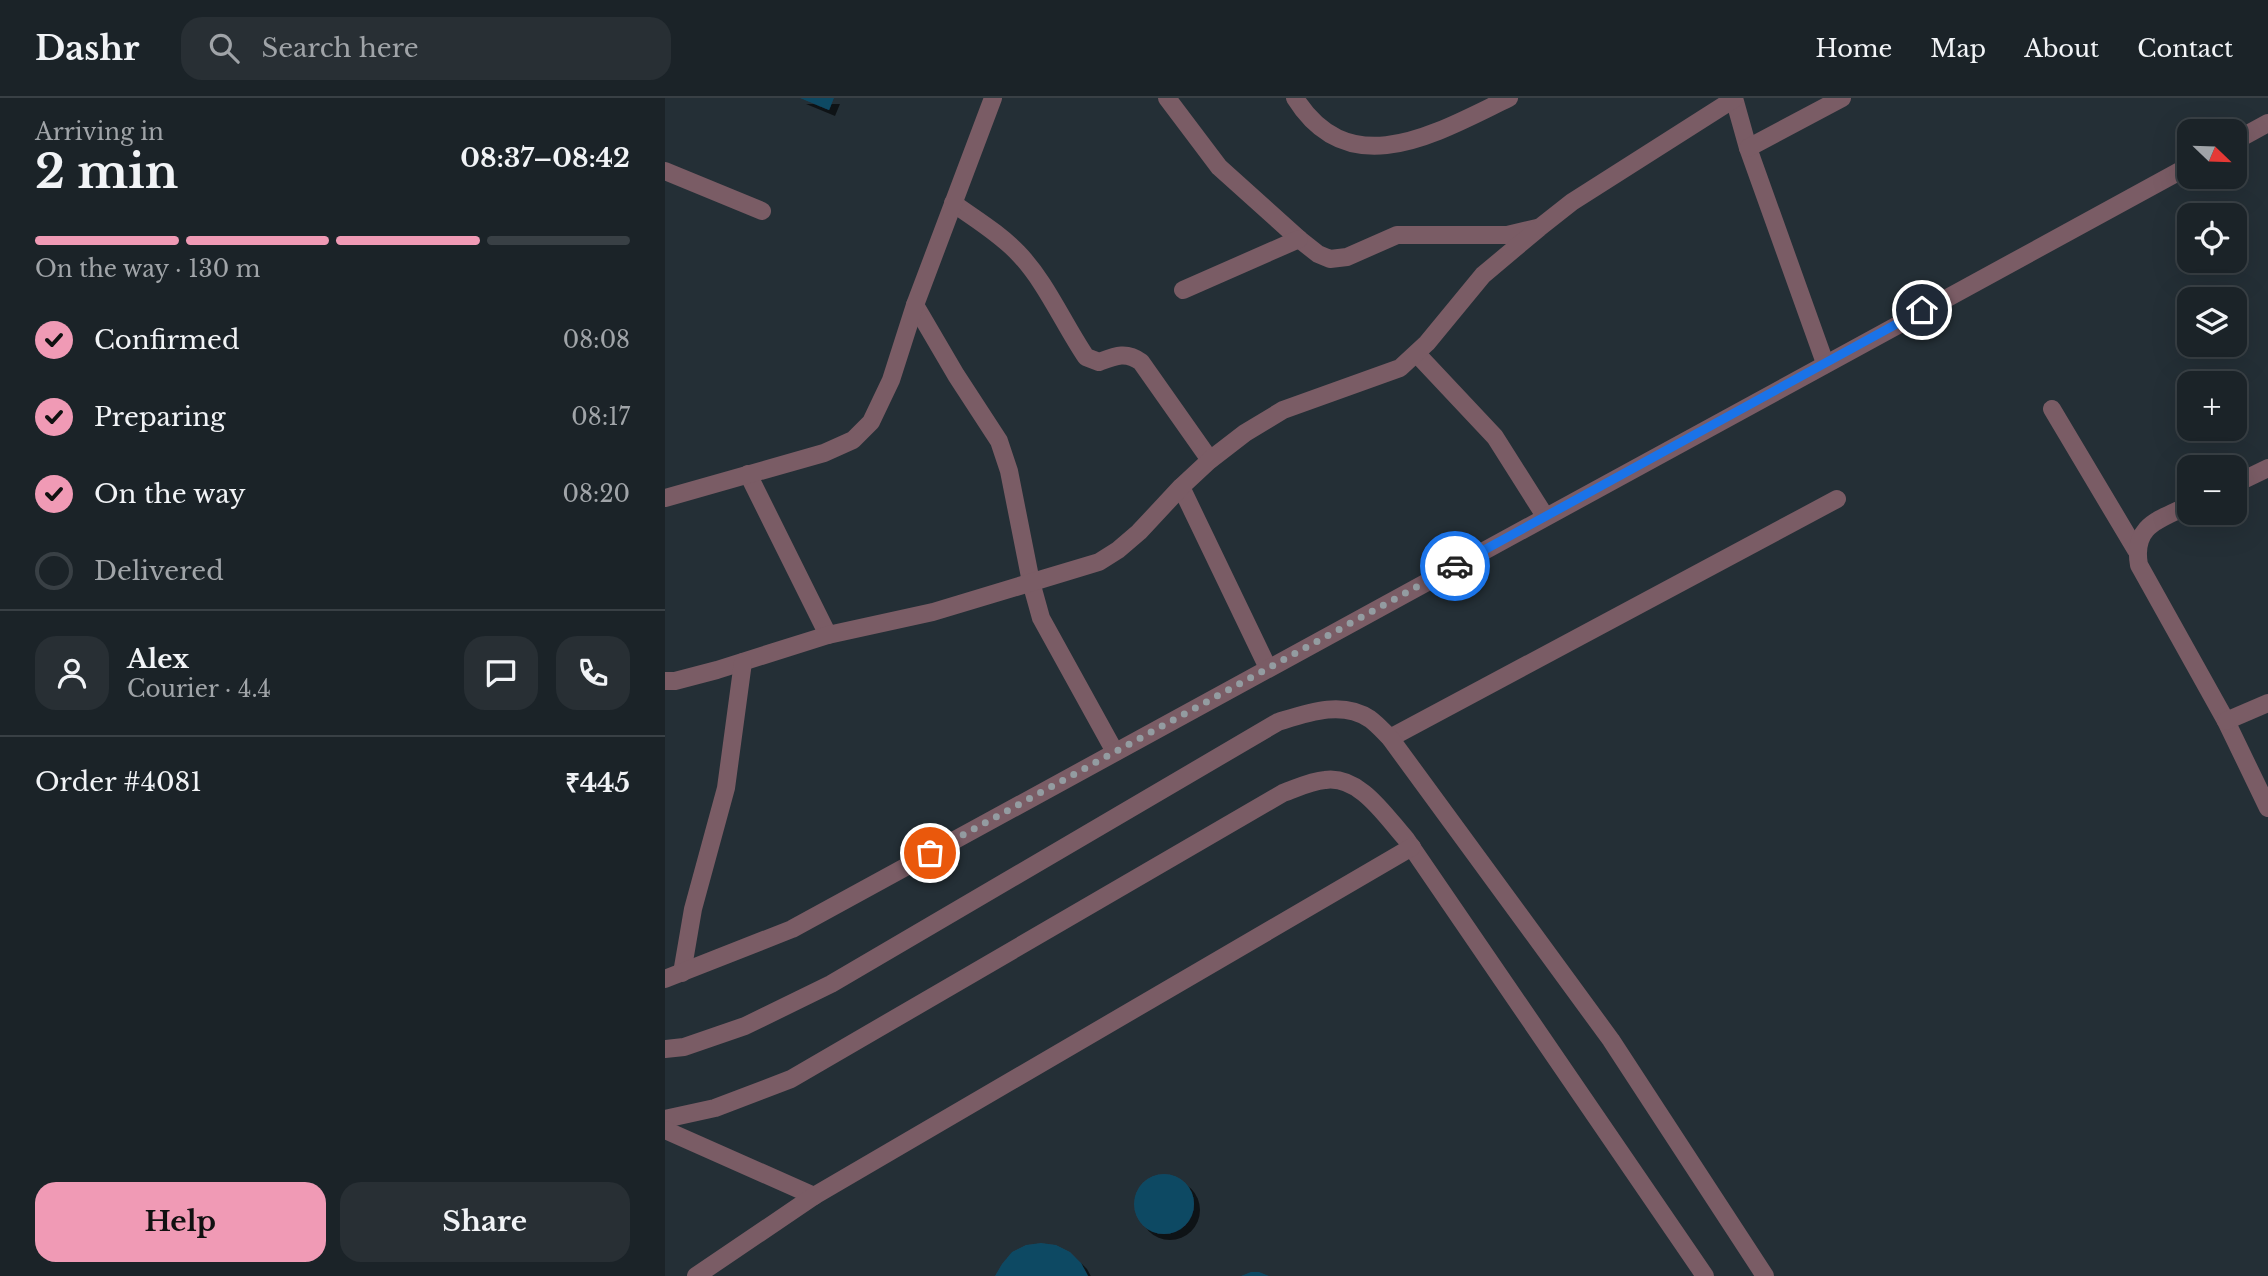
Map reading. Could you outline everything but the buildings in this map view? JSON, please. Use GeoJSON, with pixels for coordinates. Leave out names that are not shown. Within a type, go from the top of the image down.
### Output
{"type":"FeatureCollection","features":[{"type":"Feature","properties":{"kind":"street"},"geometry":{"type":"LineString","coordinates":[[665,498],[824,453],[853,440],[871,422],[891,380],[915,305],[993,98]]}},
{"type":"Feature","properties":{"kind":"street"},"geometry":{"type":"LineString","coordinates":[[1167,98],[1219,167],[1318,254],[1337,260],[1397,235],[1507,235],[1539,228]]}},
{"type":"Feature","properties":{"kind":"street"},"geometry":{"type":"LineString","coordinates":[[1294,98],[1318,128],[1339,140],[1361,145],[1399,145],[1442,130],[1509,98]]}},
{"type":"Feature","properties":{"kind":"street"},"geometry":{"type":"LineString","coordinates":[[1748,148],[1842,98]]}},
{"type":"Feature","properties":{"kind":"street"},"geometry":{"type":"LineString","coordinates":[[665,681],[675,681],[743,662],[828,635],[933,612],[1099,562],[1118,551],[1210,460],[1245,433],[1283,410],[1400,368],[1417,354],[1483,275],[1539,228],[1572,202],[1734,99],[1748,148],[1825,363]]}},
{"type":"Feature","properties":{"kind":"street"},"geometry":{"type":"LineString","coordinates":[[2247,134],[2268,123]]}},
{"type":"Feature","properties":{"kind":"street"},"geometry":{"type":"LineString","coordinates":[[665,172],[762,211]]}},
{"type":"Feature","properties":{"kind":"street"},"geometry":{"type":"LineString","coordinates":[[674,976],[792,929],[2177,172]]}},
{"type":"Feature","properties":{"kind":"street"},"geometry":{"type":"LineString","coordinates":[[953,203],[1019,254],[1086,357],[1098,362],[1128,354],[1141,362],[1210,460]]}},
{"type":"Feature","properties":{"kind":"street"},"geometry":{"type":"LineString","coordinates":[[1183,290],[1299,239]]}},
{"type":"Feature","properties":{"kind":"street"},"geometry":{"type":"LineString","coordinates":[[915,305],[999,441],[1009,471],[1031,582],[1041,618],[1115,752]]}},
{"type":"Feature","properties":{"kind":"street"},"geometry":{"type":"LineString","coordinates":[[1417,354],[1495,437],[1545,516]]}},
{"type":"Feature","properties":{"kind":"street"},"geometry":{"type":"LineString","coordinates":[[2052,410],[2136,550],[2139,565],[2226,721],[2268,808]]}},
{"type":"Feature","properties":{"kind":"street"},"geometry":{"type":"LineString","coordinates":[[2247,478],[2268,468]]}},
{"type":"Feature","properties":{"kind":"street"},"geometry":{"type":"LineString","coordinates":[[748,474],[828,635]]}},
{"type":"Feature","properties":{"kind":"street"},"geometry":{"type":"LineString","coordinates":[[1181,487],[1268,668]]}},
{"type":"Feature","properties":{"kind":"street"},"geometry":{"type":"LineString","coordinates":[[1390,738],[1837,499]]}},
{"type":"Feature","properties":{"kind":"street"},"geometry":{"type":"LineString","coordinates":[[2136,550],[2141,532],[2177,511]]}},
{"type":"Feature","properties":{"kind":"street"},"geometry":{"type":"LineString","coordinates":[[674,976],[726,788],[743,662]]}},
{"type":"Feature","properties":{"kind":"street"},"geometry":{"type":"LineString","coordinates":[[2226,721],[2268,703]]}},
{"type":"Feature","properties":{"kind":"street"},"geometry":{"type":"LineString","coordinates":[[665,1049],[684,1047],[745,1026],[831,984],[1278,722],[1317,709],[1348,710],[1369,718],[1390,738],[1611,1040],[1765,1276]]}},
{"type":"Feature","properties":{"kind":"street"},"geometry":{"type":"LineString","coordinates":[[665,1119],[715,1108],[791,1079],[1283,793],[1328,779],[1348,783],[1367,796],[1412,847],[1705,1276]]}},
{"type":"Feature","properties":{"kind":"street"},"geometry":{"type":"LineString","coordinates":[[696,1276],[814,1196],[1412,847]]}},
{"type":"Feature","properties":{"kind":"street"},"geometry":{"type":"LineString","coordinates":[[665,1130],[814,1196]]}},
{"type":"Feature","properties":{"kind":"way so far"},"geometry":{"type":"LineString","coordinates":[[930,853],[1455,566]]}},
{"type":"Feature","properties":{"kind":"route"},"geometry":{"type":"LineString","coordinates":[[1455,566],[1922,310]]}}]}
